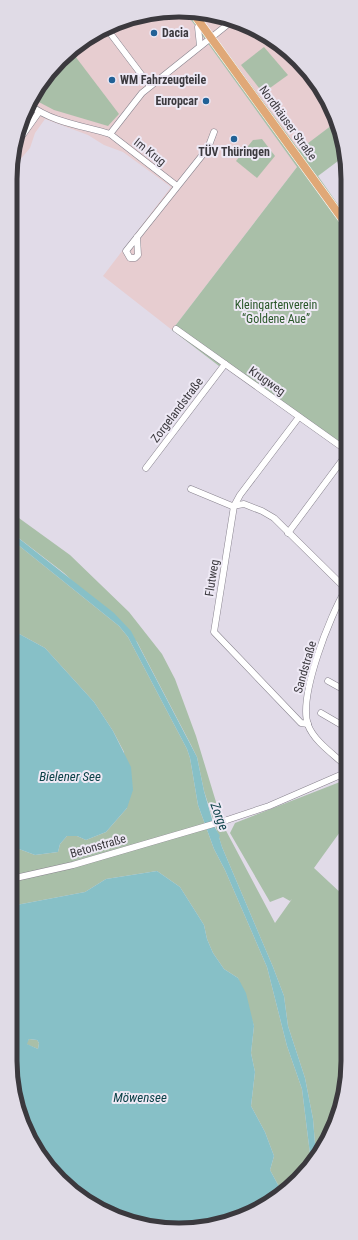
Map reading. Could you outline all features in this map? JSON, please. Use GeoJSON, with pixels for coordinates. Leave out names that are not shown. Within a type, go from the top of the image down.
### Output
{"type":"FeatureCollection","features":[{"type":"Feature","properties":{"kind":"main road","name":"Nordhäuser Straße"},"geometry":{"type":"LineString","coordinates":[[196,18],[341,217]]}},
{"type":"Feature","properties":{"kind":"street"},"geometry":{"type":"LineString","coordinates":[[200,23],[198,27],[200,46]]}},
{"type":"Feature","properties":{"kind":"street"},"geometry":{"type":"LineString","coordinates":[[110,134],[142,93],[227,25]]}},
{"type":"Feature","properties":{"kind":"street"},"geometry":{"type":"LineString","coordinates":[[110,33],[150,86]]}},
{"type":"Feature","properties":{"kind":"street","name":"Im Krug"},"geometry":{"type":"LineString","coordinates":[[34,108],[39,112],[110,134],[177,186]]}},
{"type":"Feature","properties":{"kind":"street"},"geometry":{"type":"LineString","coordinates":[[24,133],[39,112]]}},
{"type":"Feature","properties":{"kind":"street"},"geometry":{"type":"LineString","coordinates":[[137,237],[208,148],[214,132]]}},
{"type":"Feature","properties":{"kind":"street","name":"Krugweg"},"geometry":{"type":"LineString","coordinates":[[176,329],[341,446]]}},
{"type":"Feature","properties":{"kind":"street","name":"Zorgelandstraße"},"geometry":{"type":"LineString","coordinates":[[146,468],[225,364]]}},
{"type":"Feature","properties":{"kind":"street","name":"Flutweg"},"geometry":{"type":"LineString","coordinates":[[299,417],[240,495],[234,506],[214,632],[301,723],[308,724]]}},
{"type":"Feature","properties":{"kind":"street"},"geometry":{"type":"LineString","coordinates":[[288,533],[341,462]]}},
{"type":"Feature","properties":{"kind":"street"},"geometry":{"type":"LineString","coordinates":[[191,489],[234,506],[244,504],[262,511],[274,518],[341,584]]}},
{"type":"Feature","properties":{"kind":"street","name":"Sandstraße"},"geometry":{"type":"LineString","coordinates":[[308,724],[306,706],[310,684],[335,608],[341,598]]}},
{"type":"Feature","properties":{"kind":"street"},"geometry":{"type":"LineString","coordinates":[[328,681],[341,688]]}},
{"type":"Feature","properties":{"kind":"street"},"geometry":{"type":"LineString","coordinates":[[321,712],[341,723]]}},
{"type":"Feature","properties":{"kind":"street"},"geometry":{"type":"LineString","coordinates":[[308,724],[325,746],[341,761]]}},
{"type":"Feature","properties":{"kind":"street","name":"Betonstraße"},"geometry":{"type":"LineString","coordinates":[[17,878],[73,865],[222,822],[269,806],[341,775]]}},
{"type":"Feature","properties":{"kind":"shaded area"},"geometry":{"type":"Polygon","coordinates":[[[189,17],[297,167],[172,330],[103,276],[171,187],[123,152],[104,145],[88,135],[45,119],[35,133],[30,148],[18,163],[20,147],[29,117],[34,107],[50,80],[64,64],[80,50],[117,29],[158,18],[189,17]]]}},
{"type":"Feature","properties":{"kind":"shaded area"},"geometry":{"type":"Polygon","coordinates":[[[202,18],[241,29],[269,44],[294,64],[308,80],[324,107],[332,125],[299,151],[202,18]]]}},
{"type":"Feature","properties":{"kind":"green space","name":"Kleingartenverein “Goldene Aue”"},"geometry":{"type":"Polygon","coordinates":[[[189,17],[202,18],[299,150],[332,125],[340,159],[318,176],[341,209],[341,443],[223,361],[219,366],[172,330],[297,167],[189,17]]]}},
{"type":"Feature","properties":{"kind":"green space"},"geometry":{"type":"Polygon","coordinates":[[[264,47],[288,75],[263,93],[241,65],[264,47]]]}},
{"type":"Feature","properties":{"kind":"green space"},"geometry":{"type":"Polygon","coordinates":[[[74,55],[119,114],[108,126],[54,110],[37,101],[50,80],[74,55]]]}},
{"type":"Feature","properties":{"kind":"green space"},"geometry":{"type":"Polygon","coordinates":[[[262,139],[275,156],[257,178],[236,161],[253,140],[262,139]]]}},
{"type":"Feature","properties":{"kind":"green space"},"geometry":{"type":"Polygon","coordinates":[[[17,517],[70,555],[129,612],[162,654],[175,679],[196,736],[223,825],[275,923],[292,899],[290,901],[283,897],[270,902],[230,833],[235,823],[341,782],[341,831],[314,868],[341,893],[340,1082],[329,1123],[315,1148],[313,1119],[305,1078],[288,1026],[284,996],[222,847],[204,791],[197,757],[137,642],[64,573],[17,537],[17,517]]]}},
{"type":"Feature","properties":{"kind":"green space"},"geometry":{"type":"Polygon","coordinates":[[[17,544],[119,626],[128,637],[187,749],[190,758],[198,805],[214,849],[225,870],[267,967],[287,1046],[302,1089],[310,1157],[294,1176],[280,1188],[270,1170],[274,1156],[265,1132],[251,1106],[255,1072],[251,1053],[254,1026],[238,978],[224,969],[213,953],[207,939],[204,925],[180,887],[157,871],[106,879],[85,892],[17,905],[17,848],[35,855],[58,852],[60,844],[67,836],[77,836],[86,840],[106,832],[127,808],[124,752],[113,731],[94,702],[45,648],[17,633],[17,544]]]}},
{"type":"Feature","properties":{"kind":"green space"},"geometry":{"type":"Polygon","coordinates":[[[29,1039],[37,1040],[39,1043],[38,1049],[26,1044],[29,1039]]]}},
{"type":"Feature","properties":{"kind":"water"},"geometry":{"type":"Polygon","coordinates":[[[17,537],[114,613],[131,631],[197,757],[204,791],[214,826],[220,836],[222,847],[284,996],[288,1026],[305,1078],[313,1119],[315,1148],[310,1157],[302,1089],[287,1046],[267,967],[225,870],[214,849],[198,805],[190,758],[187,749],[128,637],[119,626],[17,544],[17,537]]]}},
{"type":"Feature","properties":{"kind":"water","name":"Bielener See"},"geometry":{"type":"Polygon","coordinates":[[[17,633],[45,648],[94,702],[113,731],[131,767],[133,790],[127,808],[106,832],[86,840],[77,836],[67,836],[60,844],[58,852],[35,855],[17,848],[17,633]]]}},
{"type":"Feature","properties":{"kind":"water","name":"Möwensee"},"geometry":{"type":"Polygon","coordinates":[[[157,871],[180,887],[204,925],[207,939],[213,953],[224,969],[238,978],[246,993],[254,1026],[251,1053],[255,1072],[251,1106],[265,1132],[274,1156],[270,1170],[280,1188],[269,1196],[241,1211],[211,1220],[190,1223],[168,1223],[147,1220],[117,1211],[80,1190],[64,1176],[44,1151],[29,1123],[18,1082],[17,905],[85,892],[106,879],[157,871]],[[29,1039],[27,1044],[38,1049],[39,1043],[37,1040],[29,1039]]]}},
{"type":"Feature","properties":{"kind":"place","name":"Dacia"},"geometry":{"type":"Point","coordinates":[154,33]}},
{"type":"Feature","properties":{"kind":"place","name":"WM Fahrzeugteile"},"geometry":{"type":"Point","coordinates":[112,80]}},
{"type":"Feature","properties":{"kind":"place","name":"Europcar"},"geometry":{"type":"Point","coordinates":[206,101]}},
{"type":"Feature","properties":{"kind":"place","name":"TÜV Thüringen"},"geometry":{"type":"Point","coordinates":[234,139]}},
{"type":"Feature","properties":{"kind":"water label","name":"Zorge"},"geometry":{"type":"Point","coordinates":[220,816]}}]}
